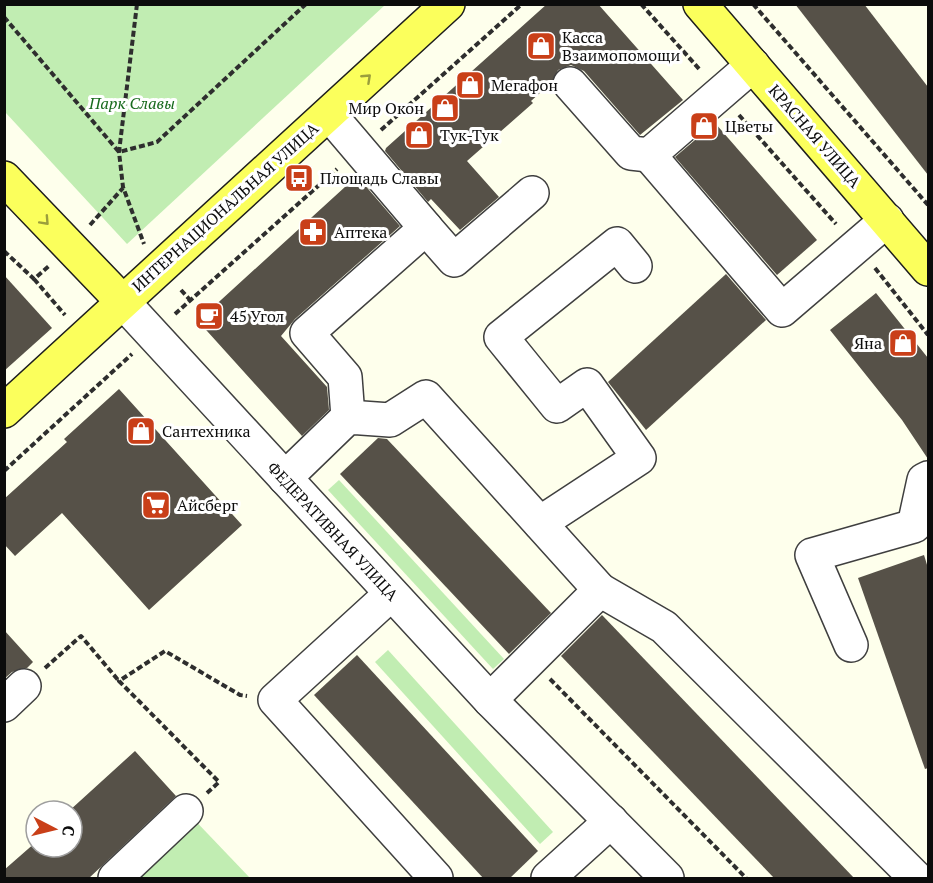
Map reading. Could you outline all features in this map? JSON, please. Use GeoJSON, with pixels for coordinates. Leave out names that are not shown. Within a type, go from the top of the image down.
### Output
{"type":"FeatureCollection","features":[{"type":"Feature","properties":{"kind":"main road","name":"ИНТЕРНАЦИОНАЛЬНАЯ УЛИЦА"},"geometry":{"type":"LineString","coordinates":[[4,411],[448,4]]}},
{"type":"Feature","properties":{"kind":"main road","name":"КРАСНАЯ УЛИЦА"},"geometry":{"type":"LineString","coordinates":[[700,4],[928,269]]}},
{"type":"Feature","properties":{"kind":"main road","name":"ФЕДЕРАТИВНАЯ УЛИЦА"},"geometry":{"type":"LineString","coordinates":[[4,178],[122,301]]}},
{"type":"Feature","properties":{"kind":"street"},"geometry":{"type":"LineString","coordinates":[[649,155],[753,65]]}},
{"type":"Feature","properties":{"kind":"street"},"geometry":{"type":"LineString","coordinates":[[570,84],[631,153],[649,155],[782,310],[887,220]]}},
{"type":"Feature","properties":{"kind":"street"},"geometry":{"type":"LineString","coordinates":[[328,114],[454,260],[532,193]]}},
{"type":"Feature","properties":{"kind":"street"},"geometry":{"type":"LineString","coordinates":[[348,417],[345,377],[307,333],[426,228]]}},
{"type":"Feature","properties":{"kind":"street"},"geometry":{"type":"LineString","coordinates":[[540,523],[639,458],[587,385],[557,405],[501,337],[617,244],[635,266]]}},
{"type":"Feature","properties":{"kind":"street","name":"ФЕДЕРАТИВНАЯ УЛИЦА"},"geometry":{"type":"LineString","coordinates":[[122,301],[490,700],[667,879]]}},
{"type":"Feature","properties":{"kind":"street"},"geometry":{"type":"LineString","coordinates":[[285,478],[348,417],[390,420],[426,397],[600,590],[664,627],[916,879]]}},
{"type":"Feature","properties":{"kind":"street"},"geometry":{"type":"LineString","coordinates":[[851,645],[813,555],[914,526],[924,480],[928,478]]}},
{"type":"Feature","properties":{"kind":"street"},"geometry":{"type":"LineString","coordinates":[[490,700],[600,590]]}},
{"type":"Feature","properties":{"kind":"street"},"geometry":{"type":"LineString","coordinates":[[391,594],[275,700],[436,879]]}},
{"type":"Feature","properties":{"kind":"street"},"geometry":{"type":"LineString","coordinates":[[115,879],[186,811]]}},
{"type":"Feature","properties":{"kind":"street"},"geometry":{"type":"LineString","coordinates":[[548,879],[610,821]]}},
{"type":"Feature","properties":{"kind":"path"},"geometry":{"type":"LineString","coordinates":[[137,4],[119,152],[123,187],[140,239],[160,267]]}},
{"type":"Feature","properties":{"kind":"path"},"geometry":{"type":"LineString","coordinates":[[119,152],[157,142],[306,4]]}},
{"type":"Feature","properties":{"kind":"path"},"geometry":{"type":"LineString","coordinates":[[4,471],[522,4]]}},
{"type":"Feature","properties":{"kind":"path"},"geometry":{"type":"LineString","coordinates":[[641,4],[856,247],[928,334]]}},
{"type":"Feature","properties":{"kind":"path"},"geometry":{"type":"LineString","coordinates":[[753,4],[928,205]]}},
{"type":"Feature","properties":{"kind":"path"},"geometry":{"type":"LineString","coordinates":[[4,17],[119,152]]}},
{"type":"Feature","properties":{"kind":"path"},"geometry":{"type":"LineString","coordinates":[[4,251],[34,279],[70,247],[123,187]]}},
{"type":"Feature","properties":{"kind":"path"},"geometry":{"type":"LineString","coordinates":[[14,696],[81,636],[119,681],[219,782],[186,811]]}},
{"type":"Feature","properties":{"kind":"path"},"geometry":{"type":"LineString","coordinates":[[119,681],[165,651],[240,695],[275,700]]}},
{"type":"Feature","properties":{"kind":"path"},"geometry":{"type":"LineString","coordinates":[[531,660],[746,879]]}},
{"type":"Feature","properties":{"kind":"green space","name":"Парк Славы"},"geometry":{"type":"Polygon","coordinates":[[[5,4],[385,5],[127,244],[5,112],[5,4]]]}},
{"type":"Feature","properties":{"kind":"green space"},"geometry":{"type":"Polygon","coordinates":[[[339,480],[504,659],[493,669],[328,490],[339,480]]]}},
{"type":"Feature","properties":{"kind":"green space"},"geometry":{"type":"Polygon","coordinates":[[[388,650],[553,832],[540,844],[375,662],[388,650]]]}},
{"type":"Feature","properties":{"kind":"green space"},"geometry":{"type":"Polygon","coordinates":[[[186,811],[250,878],[115,878],[186,811]]]}},
{"type":"Feature","properties":{"kind":"building"},"geometry":{"type":"Polygon","coordinates":[[[547,4],[598,4],[683,100],[640,135],[584,71],[571,65],[558,70],[552,82],[531,101],[533,103],[467,161],[499,197],[460,230],[431,199],[428,202],[385,151],[386,148],[547,4]]]}},
{"type":"Feature","properties":{"kind":"building"},"geometry":{"type":"Polygon","coordinates":[[[795,4],[864,4],[928,87],[928,175],[795,4]]]}},
{"type":"Feature","properties":{"kind":"building"},"geometry":{"type":"Polygon","coordinates":[[[715,123],[817,240],[777,275],[675,157],[715,123]]]}},
{"type":"Feature","properties":{"kind":"building"},"geometry":{"type":"Polygon","coordinates":[[[357,176],[400,226],[295,319],[281,336],[327,387],[329,410],[302,436],[198,321],[357,176]]]}},
{"type":"Feature","properties":{"kind":"building"},"geometry":{"type":"Polygon","coordinates":[[[726,274],[766,320],[646,430],[608,382],[726,274]]]}},
{"type":"Feature","properties":{"kind":"building"},"geometry":{"type":"Polygon","coordinates":[[[4,275],[52,328],[4,371],[4,275]]]}},
{"type":"Feature","properties":{"kind":"building"},"geometry":{"type":"Polygon","coordinates":[[[876,293],[928,358],[928,459],[902,420],[830,330],[876,293]]]}},
{"type":"Feature","properties":{"kind":"building","name":"Айсберг"},"geometry":{"type":"Polygon","coordinates":[[[119,389],[242,525],[149,610],[62,513],[15,556],[4,544],[4,499],[67,442],[64,439],[119,389]]]}},
{"type":"Feature","properties":{"kind":"building"},"geometry":{"type":"Polygon","coordinates":[[[378,438],[387,439],[551,613],[509,654],[340,474],[378,438]]]}},
{"type":"Feature","properties":{"kind":"building"},"geometry":{"type":"Polygon","coordinates":[[[924,555],[928,568],[928,768],[925,769],[858,578],[924,555]]]}},
{"type":"Feature","properties":{"kind":"building"},"geometry":{"type":"Polygon","coordinates":[[[602,615],[855,879],[775,879],[561,656],[602,615]]]}},
{"type":"Feature","properties":{"kind":"building"},"geometry":{"type":"Polygon","coordinates":[[[4,630],[33,662],[27,668],[12,672],[4,679],[4,630]]]}},
{"type":"Feature","properties":{"kind":"building"},"geometry":{"type":"Polygon","coordinates":[[[357,655],[538,851],[509,879],[484,879],[314,695],[357,655]]]}},
{"type":"Feature","properties":{"kind":"building"},"geometry":{"type":"Polygon","coordinates":[[[135,751],[176,796],[88,879],[4,879],[4,870],[24,852],[24,859],[84,859],[82,799],[135,751]]]}},
{"type":"Feature","properties":{"kind":"place","name":"Касса Взаимопомощи"},"geometry":{"type":"Point","coordinates":[541,46]}},
{"type":"Feature","properties":{"kind":"place","name":"Мегафон"},"geometry":{"type":"Point","coordinates":[470,85]}},
{"type":"Feature","properties":{"kind":"place","name":"Мир Окон"},"geometry":{"type":"Point","coordinates":[445,108]}},
{"type":"Feature","properties":{"kind":"place","name":"Цветы"},"geometry":{"type":"Point","coordinates":[704,126]}},
{"type":"Feature","properties":{"kind":"place","name":"Тук-Тук"},"geometry":{"type":"Point","coordinates":[419,135]}},
{"type":"Feature","properties":{"kind":"place","name":"Площадь Славы"},"geometry":{"type":"Point","coordinates":[299,178]}},
{"type":"Feature","properties":{"kind":"place","name":"Аптека"},"geometry":{"type":"Point","coordinates":[313,232]}},
{"type":"Feature","properties":{"kind":"place","name":"45 Угол"},"geometry":{"type":"Point","coordinates":[209,316]}},
{"type":"Feature","properties":{"kind":"place","name":"Яна"},"geometry":{"type":"Point","coordinates":[903,343]}},
{"type":"Feature","properties":{"kind":"place","name":"Сантехника"},"geometry":{"type":"Point","coordinates":[141,431]}},
{"type":"Feature","properties":{"kind":"place","name":"Айсберг"},"geometry":{"type":"Point","coordinates":[156,505]}}]}
